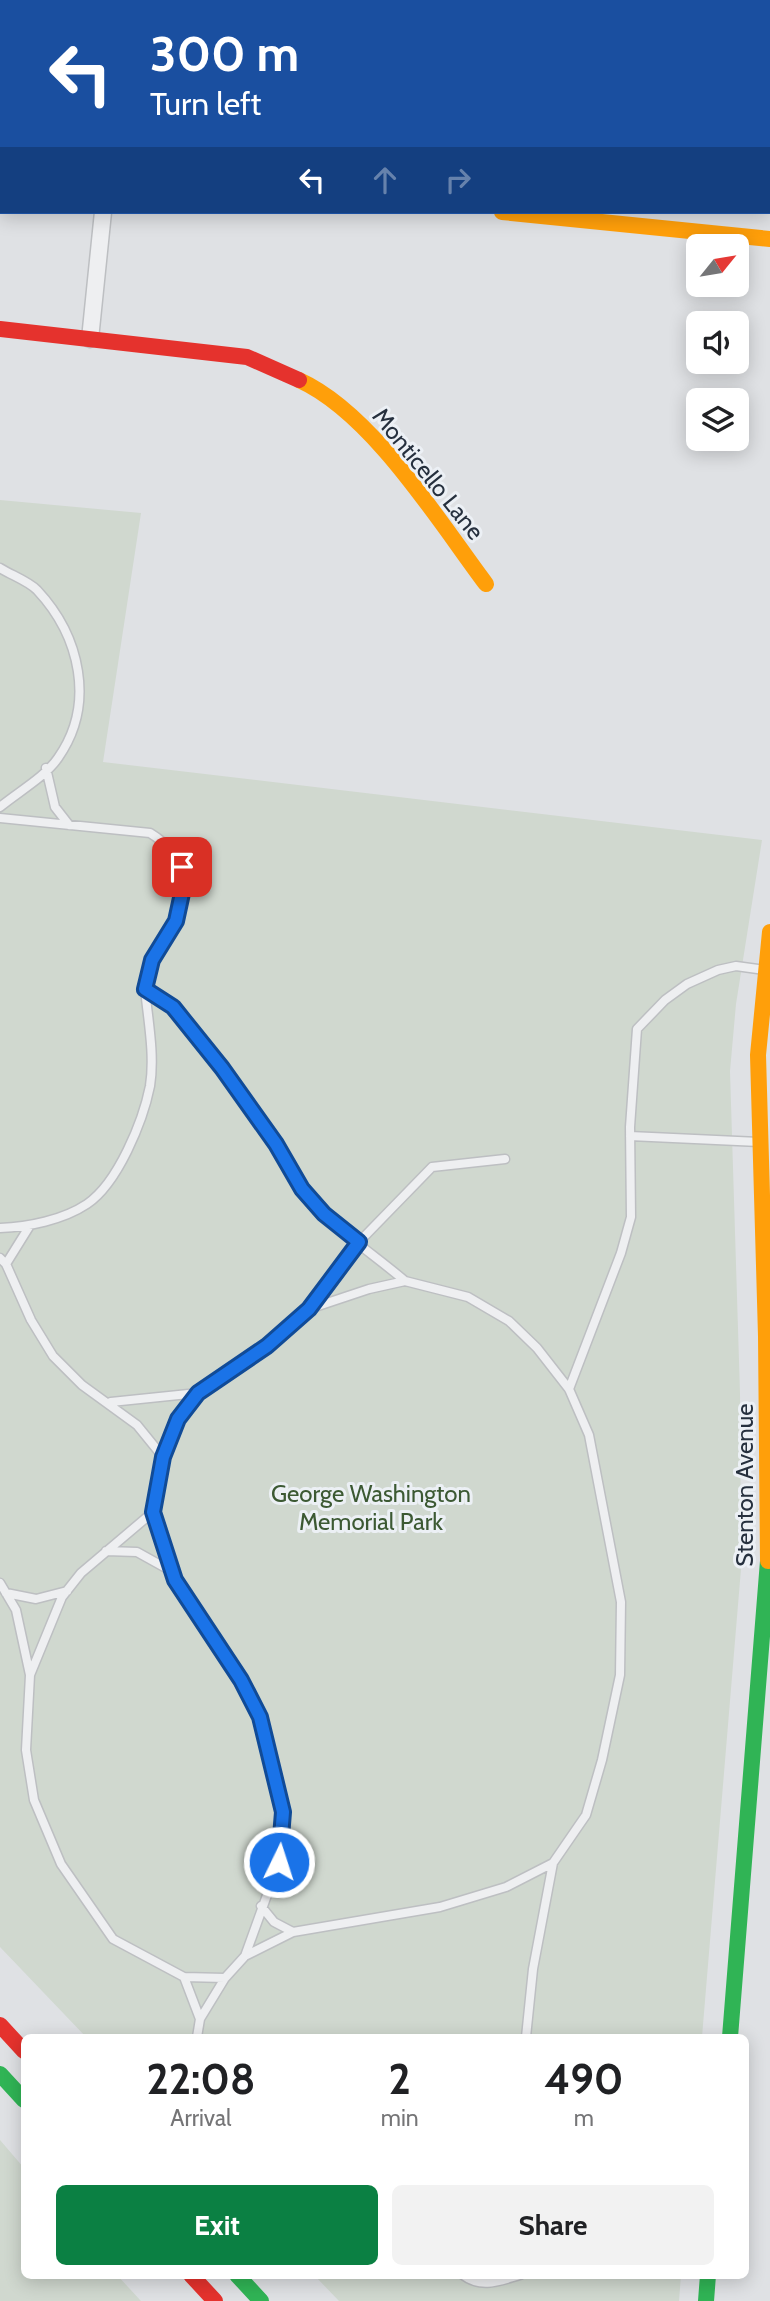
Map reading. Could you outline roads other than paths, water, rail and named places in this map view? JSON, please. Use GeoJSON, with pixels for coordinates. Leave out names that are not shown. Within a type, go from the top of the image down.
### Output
{"type":"FeatureCollection","features":[{"type":"Feature","properties":{"kind":"main road"},"geometry":{"type":"LineString","coordinates":[[522,214],[770,239]]}},
{"type":"Feature","properties":{"kind":"main road","name":"Monticello Lane"},"geometry":{"type":"LineString","coordinates":[[0,329],[247,357],[319,389],[362,425],[398,466],[486,584]]}},
{"type":"Feature","properties":{"kind":"main road","name":"Stenton Avenue"},"geometry":{"type":"LineString","coordinates":[[730,2034],[768,1575],[766,1336],[758,1055],[770,932]]}},
{"type":"Feature","properties":{"kind":"main road"},"geometry":{"type":"LineString","coordinates":[[0,2025],[21,2048]]}},
{"type":"Feature","properties":{"kind":"main road"},"geometry":{"type":"LineString","coordinates":[[0,2074],[21,2097]]}},
{"type":"Feature","properties":{"kind":"main road"},"geometry":{"type":"LineString","coordinates":[[195,2279],[215,2301]]}},
{"type":"Feature","properties":{"kind":"main road"},"geometry":{"type":"LineString","coordinates":[[241,2279],[261,2301]]}},
{"type":"Feature","properties":{"kind":"main road"},"geometry":{"type":"LineString","coordinates":[[706,2301],[708,2279]]}},
{"type":"Feature","properties":{"kind":"street"},"geometry":{"type":"LineString","coordinates":[[90,339],[103,214]]}},
{"type":"Feature","properties":{"kind":"lane"},"geometry":{"type":"LineString","coordinates":[[0,569],[36,588],[65,629],[80,667],[80,705],[57,760],[0,807]]}},
{"type":"Feature","properties":{"kind":"lane"},"geometry":{"type":"LineString","coordinates":[[46,768],[55,807],[69,825]]}},
{"type":"Feature","properties":{"kind":"lane"},"geometry":{"type":"LineString","coordinates":[[0,818],[150,833],[168,844],[182,867],[184,884],[176,921],[152,960],[145,989],[150,1040],[150,1085],[135,1133],[110,1180],[87,1204],[29,1227],[0,1228]]}},
{"type":"Feature","properties":{"kind":"lane"},"geometry":{"type":"LineString","coordinates":[[569,1388],[631,1217],[630,1136],[637,1029],[665,1000],[687,984],[718,970],[736,966],[765,970]]}},
{"type":"Feature","properties":{"kind":"lane"},"geometry":{"type":"LineString","coordinates":[[145,989],[173,1007],[230,1079],[276,1144],[302,1189],[324,1214],[405,1281],[468,1297],[509,1321],[537,1348],[569,1388],[589,1436],[621,1602],[620,1675],[602,1760],[586,1815],[553,1863],[533,1969],[526,2034]]}},
{"type":"Feature","properties":{"kind":"lane"},"geometry":{"type":"LineString","coordinates":[[630,1136],[759,1142]]}},
{"type":"Feature","properties":{"kind":"lane"},"geometry":{"type":"LineString","coordinates":[[245,1956],[279,1862],[283,1812],[260,1717],[241,1680],[209,1635],[173,1572],[153,1512],[163,1457],[178,1419],[198,1393],[267,1346],[309,1309],[359,1242],[432,1167],[505,1159]]}},
{"type":"Feature","properties":{"kind":"lane"},"geometry":{"type":"LineString","coordinates":[[29,1227],[3,1261],[31,1320],[53,1356],[82,1385],[111,1402],[137,1425],[163,1457]]}},
{"type":"Feature","properties":{"kind":"lane"},"geometry":{"type":"LineString","coordinates":[[309,1309],[369,1289],[405,1281]]}},
{"type":"Feature","properties":{"kind":"lane"},"geometry":{"type":"LineString","coordinates":[[111,1402],[198,1393]]}},
{"type":"Feature","properties":{"kind":"lane"},"geometry":{"type":"LineString","coordinates":[[30,1675],[67,1591],[106,1551],[124,1539],[153,1512]]}},
{"type":"Feature","properties":{"kind":"lane"},"geometry":{"type":"LineString","coordinates":[[106,1551],[137,1552],[173,1572]]}},
{"type":"Feature","properties":{"kind":"lane"},"geometry":{"type":"LineString","coordinates":[[0,1583],[16,1610],[30,1675],[26,1750],[34,1800],[61,1864],[113,1939],[184,1977],[225,1978]]}},
{"type":"Feature","properties":{"kind":"lane"},"geometry":{"type":"LineString","coordinates":[[6,1593],[36,1599],[67,1591]]}},
{"type":"Feature","properties":{"kind":"lane"},"geometry":{"type":"LineString","coordinates":[[198,2034],[200,2020],[225,1978],[245,1956],[293,1932],[440,1907],[506,1887],[553,1863]]}},
{"type":"Feature","properties":{"kind":"lane"},"geometry":{"type":"LineString","coordinates":[[261,1906],[274,1922],[293,1932]]}},
{"type":"Feature","properties":{"kind":"lane"},"geometry":{"type":"LineString","coordinates":[[184,1977],[200,2020]]}},
{"type":"Feature","properties":{"kind":"lane"},"geometry":{"type":"LineString","coordinates":[[469,2279],[490,2284],[507,2279]]}},
{"type":"Feature","properties":{"kind":"park label","name":"George Washington Memorial Park"},"geometry":{"type":"Point","coordinates":[371,1508]}}]}
